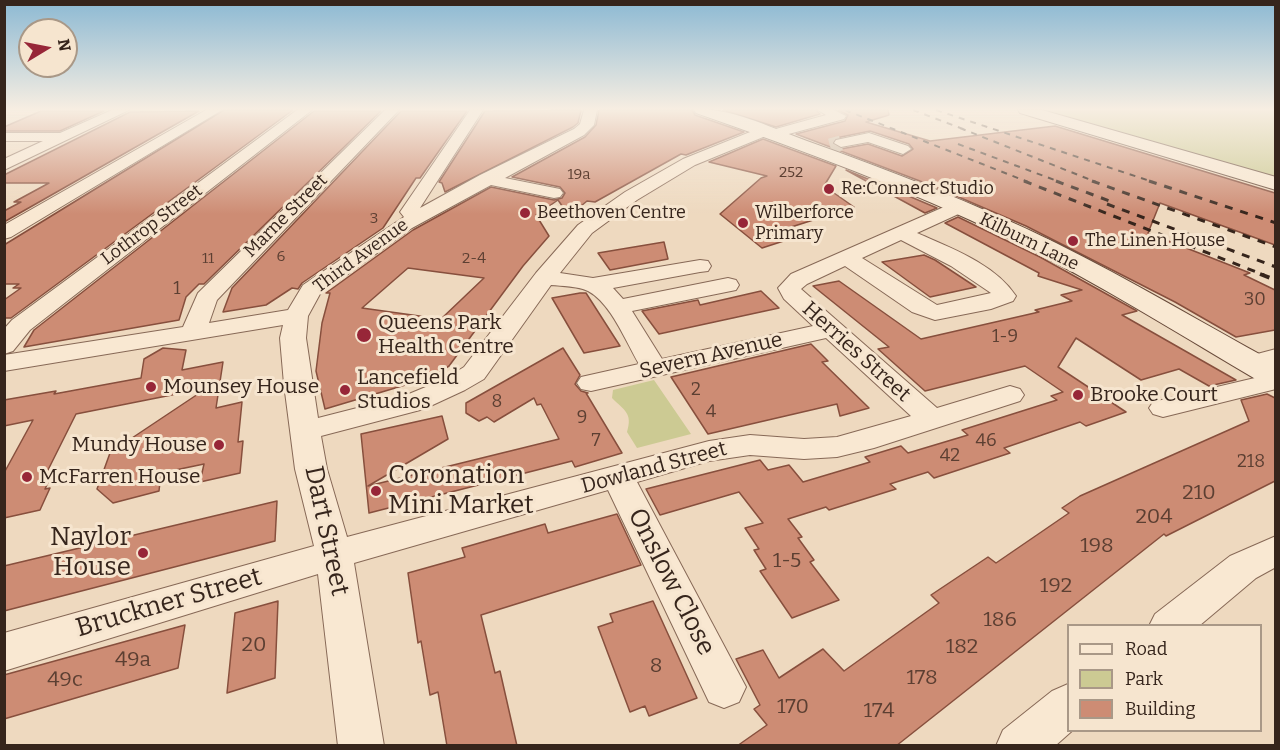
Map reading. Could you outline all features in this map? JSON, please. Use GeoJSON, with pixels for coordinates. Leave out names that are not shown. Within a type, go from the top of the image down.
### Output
{"type":"FeatureCollection","features":[{"type":"Feature","properties":{"kind":"main road","name":"Kilburn Lane"},"geometry":{"type":"LineString","coordinates":[[824,145],[1051,251],[1263,361],[1275,379]]}},
{"type":"Feature","properties":{"kind":"main road"},"geometry":{"type":"LineString","coordinates":[[1144,145],[1275,184]]}},
{"type":"Feature","properties":{"kind":"street"},"geometry":{"type":"LineString","coordinates":[[4,165],[48,145]]}},
{"type":"Feature","properties":{"kind":"street"},"geometry":{"type":"LineString","coordinates":[[4,233],[154,145]]}},
{"type":"Feature","properties":{"kind":"street","name":"Lothrop Street"},"geometry":{"type":"LineString","coordinates":[[4,346],[21,325],[259,145]]}},
{"type":"Feature","properties":{"kind":"street","name":"Marne Street"},"geometry":{"type":"LineString","coordinates":[[194,332],[206,298],[357,145]]}},
{"type":"Feature","properties":{"kind":"street"},"geometry":{"type":"LineString","coordinates":[[416,217],[409,212],[454,145]]}},
{"type":"Feature","properties":{"kind":"street","name":"Third Avenue"},"geometry":{"type":"LineString","coordinates":[[296,316],[311,290],[416,217],[553,145]]}},
{"type":"Feature","properties":{"kind":"street"},"geometry":{"type":"LineString","coordinates":[[306,430],[413,403],[461,382],[474,373],[544,278],[585,229],[631,196],[689,162],[736,145]]}},
{"type":"Feature","properties":{"kind":"street"},"geometry":{"type":"LineString","coordinates":[[829,146],[833,145]]}},
{"type":"Feature","properties":{"kind":"street"},"geometry":{"type":"LineString","coordinates":[[892,145],[903,149]]}},
{"type":"Feature","properties":{"kind":"street"},"geometry":{"type":"LineString","coordinates":[[486,179],[554,193]]}},
{"type":"Feature","properties":{"kind":"street","name":"Herries Street"},"geometry":{"type":"LineString","coordinates":[[933,419],[792,294],[789,288],[799,279],[959,207]]}},
{"type":"Feature","properties":{"kind":"street"},"geometry":{"type":"LineString","coordinates":[[847,258],[920,307],[935,313],[983,304],[1005,296],[1000,289],[980,275],[935,248],[903,234]]}},
{"type":"Feature","properties":{"kind":"street"},"geometry":{"type":"LineString","coordinates":[[544,278],[593,285],[700,266]]}},
{"type":"Feature","properties":{"kind":"street"},"geometry":{"type":"LineString","coordinates":[[593,285],[602,290],[616,307],[654,369]]}},
{"type":"Feature","properties":{"kind":"street"},"geometry":{"type":"LineString","coordinates":[[616,307],[728,285]]}},
{"type":"Feature","properties":{"kind":"street"},"geometry":{"type":"LineString","coordinates":[[4,363],[296,316]]}},
{"type":"Feature","properties":{"kind":"street","name":"Dart Street"},"geometry":{"type":"LineString","coordinates":[[296,316],[293,338],[298,384],[311,469],[334,555],[361,746]]}},
{"type":"Feature","properties":{"kind":"street","name":"Severn Avenue"},"geometry":{"type":"LineString","coordinates":[[591,383],[831,329]]}},
{"type":"Feature","properties":{"kind":"street"},"geometry":{"type":"LineString","coordinates":[[1163,408],[1275,379]]}},
{"type":"Feature","properties":{"kind":"street","name":"Dowland Street"},"geometry":{"type":"LineString","coordinates":[[334,555],[728,447],[750,445],[821,449],[862,441],[1010,395]]}},
{"type":"Feature","properties":{"kind":"street","name":"Onslow Close"},"geometry":{"type":"LineString","coordinates":[[618,477],[724,687]]}},
{"type":"Feature","properties":{"kind":"street"},"geometry":{"type":"LineString","coordinates":[[1172,624],[1243,567],[1275,550]]}},
{"type":"Feature","properties":{"kind":"street","name":"Bruckner Street"},"geometry":{"type":"LineString","coordinates":[[4,652],[334,555]]}},
{"type":"Feature","properties":{"kind":"street"},"geometry":{"type":"LineString","coordinates":[[1019,746],[1067,707]]}},
{"type":"Feature","properties":{"kind":"green space"},"geometry":{"type":"Polygon","coordinates":[[[1162,145],[1275,145],[1275,178],[1162,145]]]}},
{"type":"Feature","properties":{"kind":"green space"},"geometry":{"type":"Polygon","coordinates":[[[654,380],[691,434],[637,448],[627,432],[629,420],[626,412],[612,398],[613,390],[654,380]]]}},
{"type":"Feature","properties":{"kind":"building"},"geometry":{"type":"Polygon","coordinates":[[[64,145],[139,145],[4,222],[4,211],[21,202],[14,202],[49,183],[4,183],[4,175],[64,145]]]}},
{"type":"Feature","properties":{"kind":"building"},"geometry":{"type":"Polygon","coordinates":[[[167,145],[246,145],[11,318],[4,318],[4,300],[21,288],[13,288],[19,284],[4,284],[4,245],[167,145]]]}},
{"type":"Feature","properties":{"kind":"building"},"geometry":{"type":"Polygon","coordinates":[[[271,145],[346,145],[204,284],[199,284],[186,297],[179,320],[24,347],[34,330],[271,145]]]}},
{"type":"Feature","properties":{"kind":"building"},"geometry":{"type":"Polygon","coordinates":[[[369,145],[443,145],[420,178],[416,178],[383,228],[302,283],[298,289],[292,288],[266,305],[223,312],[232,288],[369,145]]]}},
{"type":"Feature","properties":{"kind":"building"},"geometry":{"type":"Polygon","coordinates":[[[463,145],[538,145],[445,192],[442,183],[439,182],[463,145]]]}},
{"type":"Feature","properties":{"kind":"building"},"geometry":{"type":"Polygon","coordinates":[[[570,145],[711,145],[686,155],[681,154],[595,202],[587,201],[569,216],[558,200],[536,215],[549,236],[523,266],[449,366],[432,377],[325,409],[316,371],[322,323],[330,293],[326,293],[413,230],[491,187],[554,200],[562,198],[565,193],[560,187],[512,177],[570,145]],[[408,268],[362,308],[441,319],[484,278],[408,268]]]}},
{"type":"Feature","properties":{"kind":"building"},"geometry":{"type":"Polygon","coordinates":[[[749,145],[779,145],[836,166],[824,186],[854,207],[785,229],[799,236],[762,248],[720,214],[761,178],[767,176],[709,162],[749,145]]]}},
{"type":"Feature","properties":{"kind":"building"},"geometry":{"type":"Polygon","coordinates":[[[825,145],[834,145],[841,149],[871,145],[902,156],[913,149],[910,145],[1117,145],[1275,193],[1275,245],[1160,203],[1148,233],[1250,273],[1244,275],[1275,290],[1275,330],[1236,337],[1175,302],[1026,226],[933,186],[825,145]]]}},
{"type":"Feature","properties":{"kind":"building"},"geometry":{"type":"Polygon","coordinates":[[[846,170],[892,189],[937,208],[925,213],[846,170]]]}},
{"type":"Feature","properties":{"kind":"building"},"geometry":{"type":"Polygon","coordinates":[[[958,217],[1040,257],[1137,311],[1122,315],[1236,380],[1209,386],[1179,369],[1141,380],[1076,338],[1058,367],[1126,412],[1086,426],[1080,422],[1004,448],[1010,453],[934,478],[928,472],[890,484],[896,489],[829,510],[826,507],[788,519],[802,537],[798,538],[814,560],[810,562],[839,600],[792,618],[760,571],[766,569],[754,550],[759,549],[745,528],[763,523],[739,492],[660,515],[646,489],[760,460],[768,470],[789,465],[803,482],[870,462],[865,457],[901,446],[908,453],[968,435],[962,430],[1057,400],[1051,396],[1063,392],[1025,366],[925,391],[878,349],[889,347],[813,286],[839,281],[921,339],[1039,312],[1035,310],[1072,301],[1061,295],[1082,290],[1038,276],[1039,273],[945,223],[958,217]]]}},
{"type":"Feature","properties":{"kind":"building"},"geometry":{"type":"Polygon","coordinates":[[[664,242],[668,259],[610,270],[598,253],[664,242]]]}},
{"type":"Feature","properties":{"kind":"building"},"geometry":{"type":"Polygon","coordinates":[[[924,255],[976,287],[930,297],[882,262],[924,255]]]}},
{"type":"Feature","properties":{"kind":"building"},"geometry":{"type":"Polygon","coordinates":[[[761,291],[779,308],[659,334],[642,311],[698,300],[700,305],[761,291]]]}},
{"type":"Feature","properties":{"kind":"building"},"geometry":{"type":"Polygon","coordinates":[[[586,293],[620,346],[584,353],[552,298],[586,293]]]}},
{"type":"Feature","properties":{"kind":"building"},"geometry":{"type":"Polygon","coordinates":[[[811,344],[828,361],[822,362],[869,408],[840,416],[837,404],[708,434],[671,377],[811,344]]]}},
{"type":"Feature","properties":{"kind":"building"},"geometry":{"type":"Polygon","coordinates":[[[163,348],[186,350],[182,370],[223,362],[216,408],[242,402],[238,442],[243,441],[240,473],[200,482],[204,464],[161,473],[159,491],[113,503],[97,489],[110,453],[124,451],[126,442],[207,388],[76,414],[46,474],[53,472],[45,489],[50,488],[40,510],[4,518],[4,473],[33,420],[4,426],[4,400],[56,391],[54,394],[141,378],[144,359],[163,348]]]}},
{"type":"Feature","properties":{"kind":"building"},"geometry":{"type":"Polygon","coordinates":[[[563,348],[580,375],[575,384],[581,391],[588,393],[586,393],[622,453],[575,467],[572,461],[369,513],[361,434],[442,416],[448,439],[368,486],[559,439],[541,404],[537,405],[534,398],[494,422],[487,417],[479,421],[466,413],[466,403],[563,348]]]}},
{"type":"Feature","properties":{"kind":"building"},"geometry":{"type":"Polygon","coordinates":[[[1267,394],[1275,398],[1275,481],[1166,536],[1164,534],[896,746],[737,746],[767,725],[754,709],[760,705],[736,659],[763,650],[779,678],[823,649],[844,671],[939,603],[931,595],[988,557],[996,563],[1069,513],[1062,508],[1080,496],[1249,421],[1241,400],[1267,394]]]}},
{"type":"Feature","properties":{"kind":"building","name":"Naylor House"},"geometry":{"type":"Polygon","coordinates":[[[277,501],[275,541],[4,611],[4,566],[277,501]]]}},
{"type":"Feature","properties":{"kind":"building"},"geometry":{"type":"Polygon","coordinates":[[[617,514],[641,565],[481,615],[495,673],[500,671],[517,746],[447,746],[438,692],[430,695],[421,641],[418,643],[408,573],[465,557],[462,548],[545,524],[548,533],[617,514]]]}},
{"type":"Feature","properties":{"kind":"building"},"geometry":{"type":"Polygon","coordinates":[[[278,601],[275,678],[227,693],[235,613],[278,601]]]}},
{"type":"Feature","properties":{"kind":"building"},"geometry":{"type":"Polygon","coordinates":[[[653,601],[697,698],[649,716],[645,706],[630,712],[598,627],[613,622],[610,614],[653,601]]]}},
{"type":"Feature","properties":{"kind":"building"},"geometry":{"type":"Polygon","coordinates":[[[185,625],[178,668],[4,719],[4,675],[185,625]]]}},
{"type":"Feature","properties":{"kind":"railway"},"geometry":{"type":"LineString","coordinates":[[934,145],[1028,182]]}},
{"type":"Feature","properties":{"kind":"railway"},"geometry":{"type":"LineString","coordinates":[[961,145],[1060,182]]}},
{"type":"Feature","properties":{"kind":"railway"},"geometry":{"type":"LineString","coordinates":[[1003,145],[1096,182]]}},
{"type":"Feature","properties":{"kind":"railway"},"geometry":{"type":"LineString","coordinates":[[1041,145],[1153,182]]}},
{"type":"Feature","properties":{"kind":"railway"},"geometry":{"type":"LineString","coordinates":[[1024,181],[1264,275]]}},
{"type":"Feature","properties":{"kind":"railway"},"geometry":{"type":"LineString","coordinates":[[1056,181],[1115,203]]}},
{"type":"Feature","properties":{"kind":"railway"},"geometry":{"type":"LineString","coordinates":[[1092,181],[1276,247]]}},
{"type":"Feature","properties":{"kind":"railway"},"geometry":{"type":"LineString","coordinates":[[1149,181],[1276,223]]}},
{"type":"Feature","properties":{"kind":"railway"},"geometry":{"type":"LineString","coordinates":[[1107,204],[1276,267]]}},
{"type":"Feature","properties":{"kind":"railway"},"geometry":{"type":"LineString","coordinates":[[1260,274],[1276,280]]}},
{"type":"Feature","properties":{"kind":"place","name":"Re:Connect Studio"},"geometry":{"type":"Point","coordinates":[829,189]}},
{"type":"Feature","properties":{"kind":"place","name":"Beethoven Centre"},"geometry":{"type":"Point","coordinates":[525,213]}},
{"type":"Feature","properties":{"kind":"place","name":"Wilberforce Primary"},"geometry":{"type":"Point","coordinates":[743,223]}},
{"type":"Feature","properties":{"kind":"place","name":"The Linen House"},"geometry":{"type":"Point","coordinates":[1073,241]}},
{"type":"Feature","properties":{"kind":"place","name":"Queens Park Health Centre"},"geometry":{"type":"Point","coordinates":[364,335]}},
{"type":"Feature","properties":{"kind":"place","name":"Mounsey House"},"geometry":{"type":"Point","coordinates":[151,387]}},
{"type":"Feature","properties":{"kind":"place","name":"Lancefield Studios"},"geometry":{"type":"Point","coordinates":[345,390]}},
{"type":"Feature","properties":{"kind":"place","name":"Brooke Court"},"geometry":{"type":"Point","coordinates":[1078,395]}},
{"type":"Feature","properties":{"kind":"place","name":"Mundy House"},"geometry":{"type":"Point","coordinates":[219,445]}},
{"type":"Feature","properties":{"kind":"place","name":"McFarren House"},"geometry":{"type":"Point","coordinates":[27,477]}},
{"type":"Feature","properties":{"kind":"place","name":"Coronation Mini Market"},"geometry":{"type":"Point","coordinates":[376,491]}},
{"type":"Feature","properties":{"kind":"place","name":"Naylor House"},"geometry":{"type":"Point","coordinates":[143,553]}}]}
